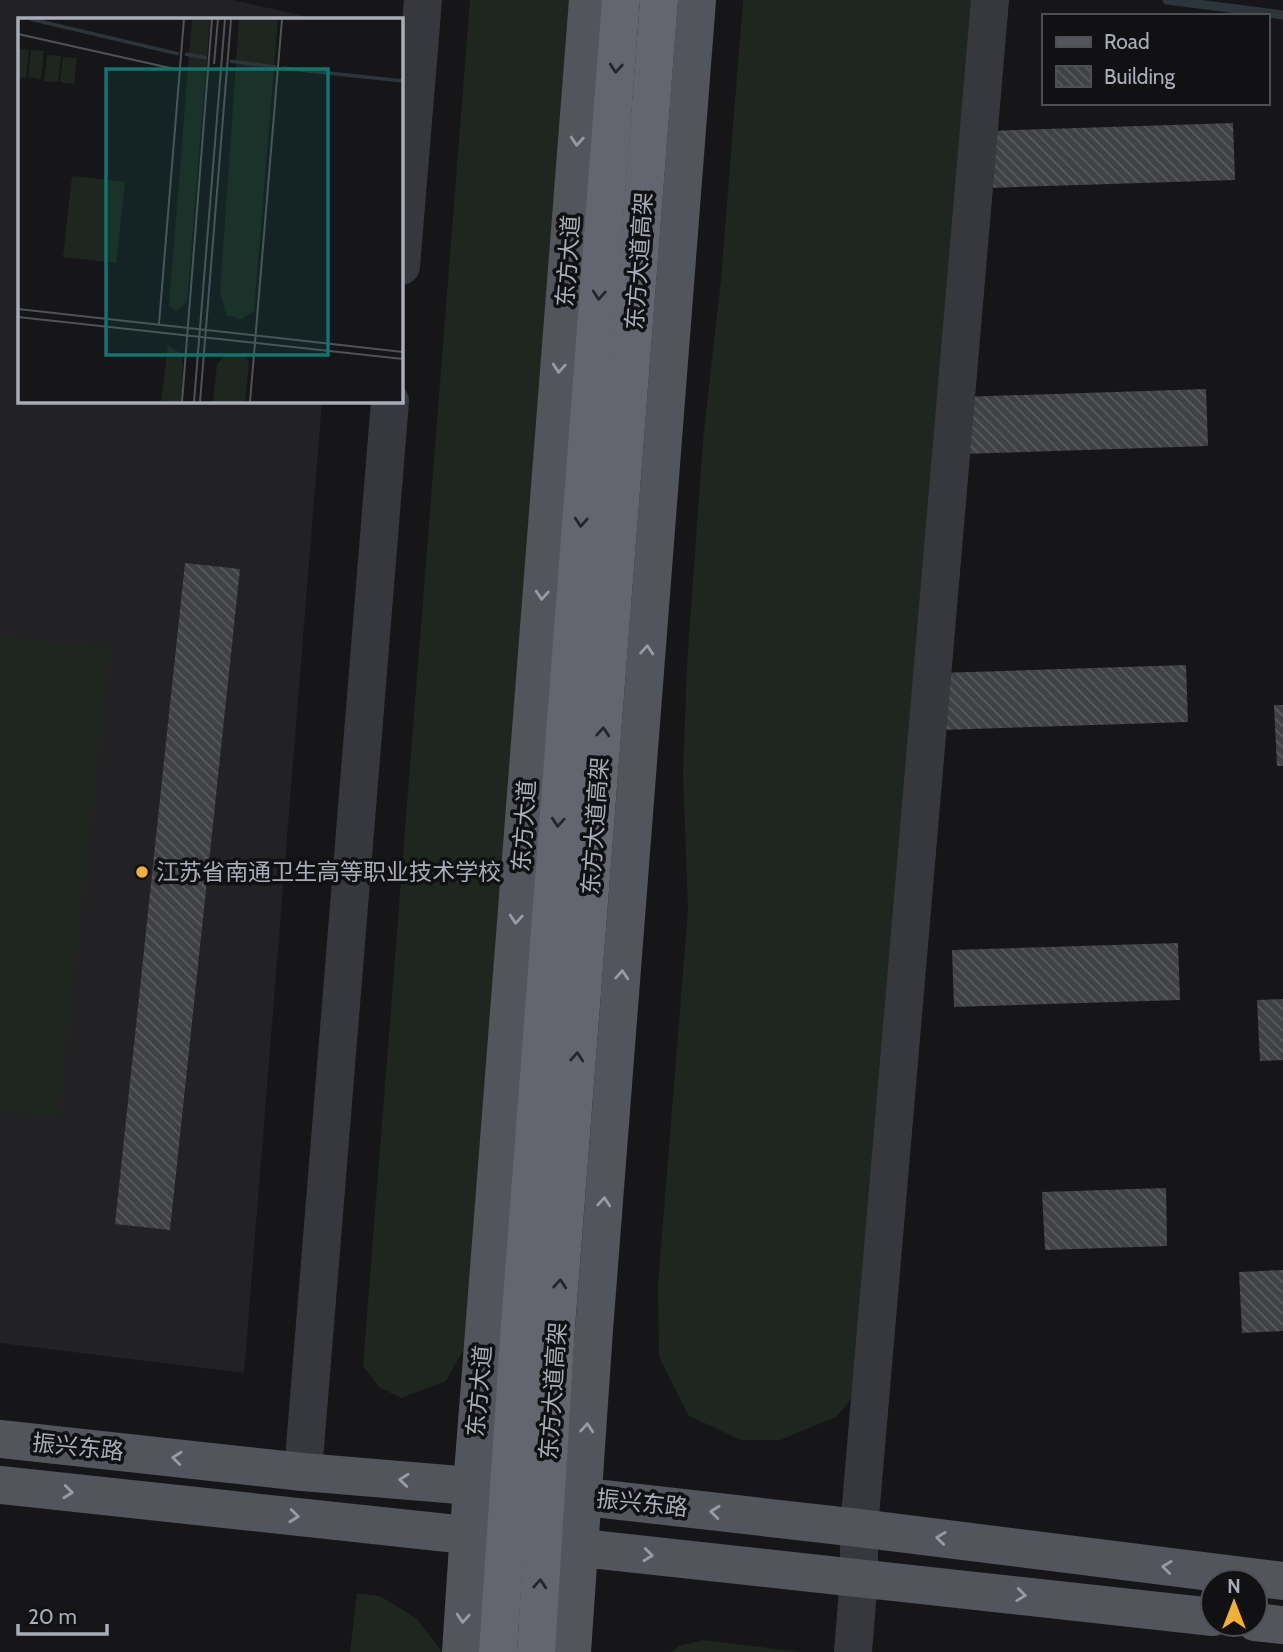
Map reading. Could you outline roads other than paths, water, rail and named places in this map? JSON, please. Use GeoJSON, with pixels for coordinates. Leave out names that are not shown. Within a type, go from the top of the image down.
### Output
{"type":"FeatureCollection","features":[{"type":"Feature","properties":{"kind":"highway","name":"东方大道高架"},"geometry":{"type":"LineString","coordinates":[[498,1652],[520,1325],[621,0]]}},
{"type":"Feature","properties":{"kind":"highway","name":"东方大道高架"},"geometry":{"type":"LineString","coordinates":[[536,1652],[556,1328],[659,0]]}},
{"type":"Feature","properties":{"kind":"main road","name":"东方大道"},"geometry":{"type":"LineString","coordinates":[[461,1652],[471,1486],[588,0]]}},
{"type":"Feature","properties":{"kind":"main road"},"geometry":{"type":"LineString","coordinates":[[572,1652],[696,0]]}},
{"type":"Feature","properties":{"kind":"main road","name":"振兴东路"},"geometry":{"type":"LineString","coordinates":[[0,1439],[303,1472],[582,1496],[1283,1581]]}},
{"type":"Feature","properties":{"kind":"main road","name":"振兴东路"},"geometry":{"type":"LineString","coordinates":[[0,1485],[1199,1615]]}},
{"type":"Feature","properties":{"kind":"street"},"geometry":{"type":"LineString","coordinates":[[853,1652],[859,1577],[859,1528],[990,0]]}},
{"type":"Feature","properties":{"kind":"street"},"geometry":{"type":"LineString","coordinates":[[402,246],[414,2]]}},
{"type":"Feature","properties":{"kind":"street"},"geometry":{"type":"LineString","coordinates":[[303,1472],[390,402]]}},
{"type":"Feature","properties":{"kind":"waterway"},"geometry":{"type":"LineString","coordinates":[[1167,0],[1283,15]]}},
{"type":"Feature","properties":{"kind":"place","name":"江苏省南通卫生高等职业技术学校"},"geometry":{"type":"Point","coordinates":[142,872]}}]}
